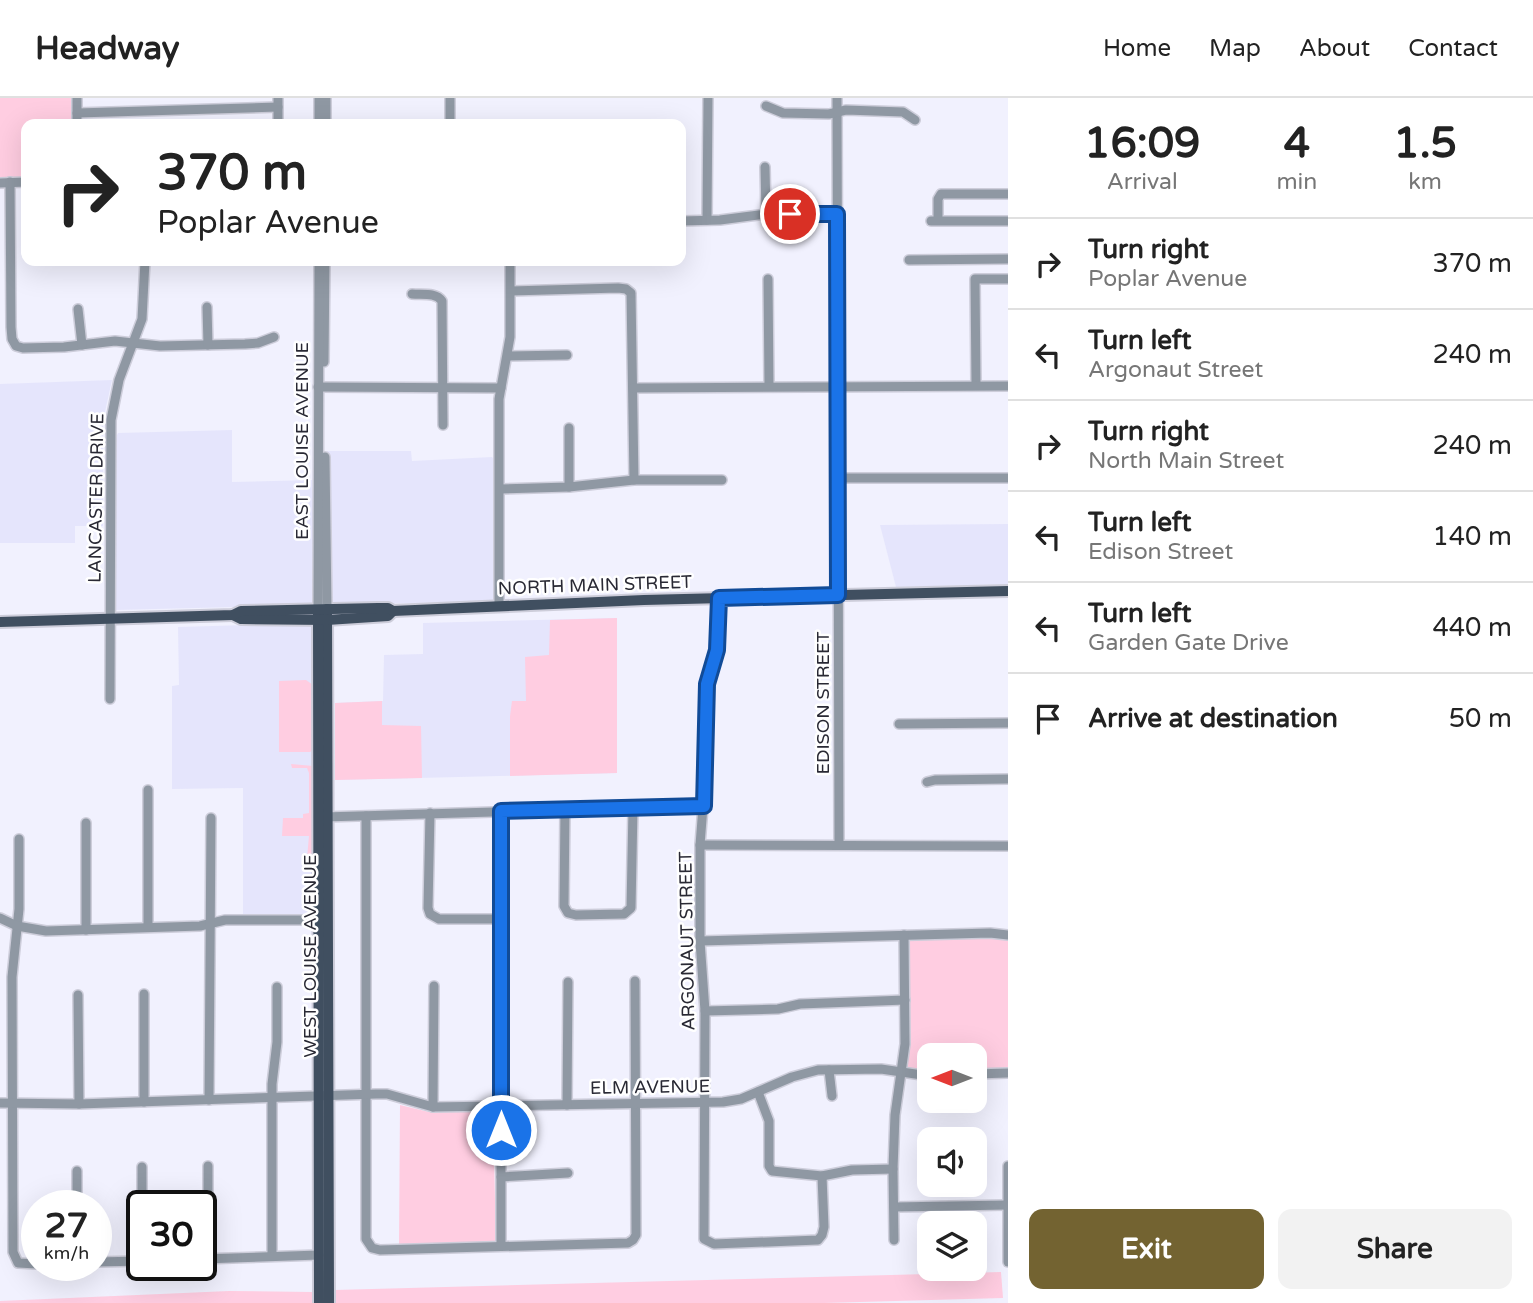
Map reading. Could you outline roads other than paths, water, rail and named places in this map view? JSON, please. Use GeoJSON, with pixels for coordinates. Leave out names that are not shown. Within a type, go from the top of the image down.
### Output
{"type":"FeatureCollection","features":[{"type":"Feature","properties":{"kind":"main road","name":"NORTH MAIN STREET"},"geometry":{"type":"LineString","coordinates":[[0,622],[233,615],[241,619],[323,615],[379,617],[388,616],[393,611],[499,606],[1008,591]]}},
{"type":"Feature","properties":{"kind":"main road","name":"WEST LOUISE AVENUE"},"geometry":{"type":"LineString","coordinates":[[319,1303],[323,1096],[323,615]]}},
{"type":"Feature","properties":{"kind":"main road","name":"WEST LOUISE AVENUE"},"geometry":{"type":"LineString","coordinates":[[323,1096],[329,1303]]}},
{"type":"Feature","properties":{"kind":"street"},"geometry":{"type":"LineString","coordinates":[[77,98],[77,119]]}},
{"type":"Feature","properties":{"kind":"street"},"geometry":{"type":"LineString","coordinates":[[319,98],[319,119]]}},
{"type":"Feature","properties":{"kind":"street"},"geometry":{"type":"LineString","coordinates":[[326,98],[326,119]]}},
{"type":"Feature","properties":{"kind":"street"},"geometry":{"type":"LineString","coordinates":[[450,98],[450,119]]}},
{"type":"Feature","properties":{"kind":"street"},"geometry":{"type":"LineString","coordinates":[[707,220],[708,98]]}},
{"type":"Feature","properties":{"kind":"street","name":"EDISON STREET"},"geometry":{"type":"LineString","coordinates":[[837,98],[839,845]]}},
{"type":"Feature","properties":{"kind":"street"},"geometry":{"type":"LineString","coordinates":[[77,113],[278,103]]}},
{"type":"Feature","properties":{"kind":"street"},"geometry":{"type":"LineString","coordinates":[[766,106],[783,113],[903,112],[915,120]]}},
{"type":"Feature","properties":{"kind":"street"},"geometry":{"type":"LineString","coordinates":[[765,167],[766,214]]}},
{"type":"Feature","properties":{"kind":"street"},"geometry":{"type":"LineString","coordinates":[[5,182],[12,339],[16,346],[44,348],[107,341],[160,346],[208,345],[258,343],[274,337]]}},
{"type":"Feature","properties":{"kind":"street"},"geometry":{"type":"LineString","coordinates":[[1008,194],[941,194],[934,218],[1008,221]]}},
{"type":"Feature","properties":{"kind":"street"},"geometry":{"type":"LineString","coordinates":[[686,221],[766,214],[837,214]]}},
{"type":"Feature","properties":{"kind":"street"},"geometry":{"type":"LineString","coordinates":[[909,260],[1008,259]]}},
{"type":"Feature","properties":{"kind":"street","name":"LANCASTER DRIVE"},"geometry":{"type":"LineString","coordinates":[[110,699],[111,420],[119,380],[144,308],[145,266]]}},
{"type":"Feature","properties":{"kind":"street","name":"EAST LOUISE AVENUE"},"geometry":{"type":"LineString","coordinates":[[319,266],[323,615]]}},
{"type":"Feature","properties":{"kind":"street","name":"EAST LOUISE AVENUE"},"geometry":{"type":"LineString","coordinates":[[321,387],[325,266]]}},
{"type":"Feature","properties":{"kind":"street"},"geometry":{"type":"LineString","coordinates":[[499,606],[501,388],[508,356],[510,266]]}},
{"type":"Feature","properties":{"kind":"street"},"geometry":{"type":"LineString","coordinates":[[768,279],[769,386]]}},
{"type":"Feature","properties":{"kind":"street"},"geometry":{"type":"LineString","coordinates":[[976,385],[975,279],[1008,279]]}},
{"type":"Feature","properties":{"kind":"street"},"geometry":{"type":"LineString","coordinates":[[511,291],[629,290],[632,296],[634,480]]}},
{"type":"Feature","properties":{"kind":"street"},"geometry":{"type":"LineString","coordinates":[[412,294],[438,296],[442,301],[443,425]]}},
{"type":"Feature","properties":{"kind":"street"},"geometry":{"type":"LineString","coordinates":[[207,306],[208,345]]}},
{"type":"Feature","properties":{"kind":"street"},"geometry":{"type":"LineString","coordinates":[[78,309],[82,345]]}},
{"type":"Feature","properties":{"kind":"street"},"geometry":{"type":"LineString","coordinates":[[508,356],[567,355]]}},
{"type":"Feature","properties":{"kind":"street"},"geometry":{"type":"LineString","coordinates":[[634,388],[1008,386]]}},
{"type":"Feature","properties":{"kind":"street"},"geometry":{"type":"LineString","coordinates":[[321,387],[501,388]]}},
{"type":"Feature","properties":{"kind":"street"},"geometry":{"type":"LineString","coordinates":[[569,428],[569,487]]}},
{"type":"Feature","properties":{"kind":"street"},"geometry":{"type":"LineString","coordinates":[[838,478],[1008,478]]}},
{"type":"Feature","properties":{"kind":"street"},"geometry":{"type":"LineString","coordinates":[[500,489],[569,487],[634,480],[722,480]]}},
{"type":"Feature","properties":{"kind":"street","name":"ARGONAUT STREET"},"geometry":{"type":"LineString","coordinates":[[719,598],[717,650],[707,684],[704,806],[700,845],[700,941],[705,1011],[703,1234],[706,1241],[714,1244],[811,1242],[821,1238],[824,1227],[822,1176]]}},
{"type":"Feature","properties":{"kind":"street"},"geometry":{"type":"LineString","coordinates":[[899,724],[1008,723]]}},
{"type":"Feature","properties":{"kind":"street"},"geometry":{"type":"LineString","coordinates":[[928,782],[1008,779]]}},
{"type":"Feature","properties":{"kind":"street"},"geometry":{"type":"LineString","coordinates":[[148,790],[148,927]]}},
{"type":"Feature","properties":{"kind":"street"},"geometry":{"type":"LineString","coordinates":[[323,817],[704,806]]}},
{"type":"Feature","properties":{"kind":"street"},"geometry":{"type":"LineString","coordinates":[[565,809],[564,906],[568,913],[576,915],[624,914],[631,908],[633,808]]}},
{"type":"Feature","properties":{"kind":"street"},"geometry":{"type":"LineString","coordinates":[[500,1247],[501,811]]}},
{"type":"Feature","properties":{"kind":"street"},"geometry":{"type":"LineString","coordinates":[[429,813],[430,914],[439,919],[500,919]]}},
{"type":"Feature","properties":{"kind":"street"},"geometry":{"type":"LineString","coordinates":[[366,816],[366,1238],[369,1245],[380,1250],[628,1243],[634,1240],[635,981]]}},
{"type":"Feature","properties":{"kind":"street"},"geometry":{"type":"LineString","coordinates":[[209,1100],[211,818]]}},
{"type":"Feature","properties":{"kind":"street"},"geometry":{"type":"LineString","coordinates":[[86,823],[86,930]]}},
{"type":"Feature","properties":{"kind":"street"},"geometry":{"type":"LineString","coordinates":[[19,838],[17,926],[13,956],[12,1105],[13,1252],[16,1262],[21,1264]]}},
{"type":"Feature","properties":{"kind":"street"},"geometry":{"type":"LineString","coordinates":[[700,845],[1008,846]]}},
{"type":"Feature","properties":{"kind":"street"},"geometry":{"type":"LineString","coordinates":[[0,918],[17,926],[46,931],[210,924],[225,920],[323,920]]}},
{"type":"Feature","properties":{"kind":"street"},"geometry":{"type":"LineString","coordinates":[[700,941],[990,933],[1008,936]]}},
{"type":"Feature","properties":{"kind":"street"},"geometry":{"type":"LineString","coordinates":[[894,1240],[892,1169],[895,1115],[902,1072],[904,935]]}},
{"type":"Feature","properties":{"kind":"street"},"geometry":{"type":"LineString","coordinates":[[567,1105],[568,982]]}},
{"type":"Feature","properties":{"kind":"street"},"geometry":{"type":"LineString","coordinates":[[433,1107],[434,986]]}},
{"type":"Feature","properties":{"kind":"street"},"geometry":{"type":"LineString","coordinates":[[272,1256],[272,1098],[277,1042],[277,988]]}},
{"type":"Feature","properties":{"kind":"street"},"geometry":{"type":"LineString","coordinates":[[144,994],[144,1102]]}},
{"type":"Feature","properties":{"kind":"street"},"geometry":{"type":"LineString","coordinates":[[78,995],[79,1104]]}},
{"type":"Feature","properties":{"kind":"street"},"geometry":{"type":"LineString","coordinates":[[705,1011],[905,1000]]}},
{"type":"Feature","properties":{"kind":"street","name":"ELM AVENUE"},"geometry":{"type":"LineString","coordinates":[[0,1103],[79,1104],[367,1094],[387,1094],[433,1107],[728,1102],[803,1073],[881,1069],[917,1074]]}},
{"type":"Feature","properties":{"kind":"street"},"geometry":{"type":"LineString","coordinates":[[829,1070],[832,1097]]}},
{"type":"Feature","properties":{"kind":"street"},"geometry":{"type":"LineString","coordinates":[[987,1074],[1008,1073]]}},
{"type":"Feature","properties":{"kind":"street"},"geometry":{"type":"LineString","coordinates":[[758,1091],[769,1121],[769,1163],[774,1172],[822,1176],[852,1170],[892,1169]]}},
{"type":"Feature","properties":{"kind":"street"},"geometry":{"type":"LineString","coordinates":[[207,1190],[208,1166]]}},
{"type":"Feature","properties":{"kind":"street"},"geometry":{"type":"LineString","coordinates":[[1008,1166],[1008,1262]]}},
{"type":"Feature","properties":{"kind":"street"},"geometry":{"type":"LineString","coordinates":[[142,1167],[142,1190]]}},
{"type":"Feature","properties":{"kind":"street"},"geometry":{"type":"LineString","coordinates":[[77,1171],[77,1190]]}},
{"type":"Feature","properties":{"kind":"street"},"geometry":{"type":"LineString","coordinates":[[501,1177],[568,1173]]}},
{"type":"Feature","properties":{"kind":"street"},"geometry":{"type":"LineString","coordinates":[[894,1207],[1007,1205]]}},
{"type":"Feature","properties":{"kind":"street"},"geometry":{"type":"LineString","coordinates":[[217,1258],[319,1255]]}}]}
